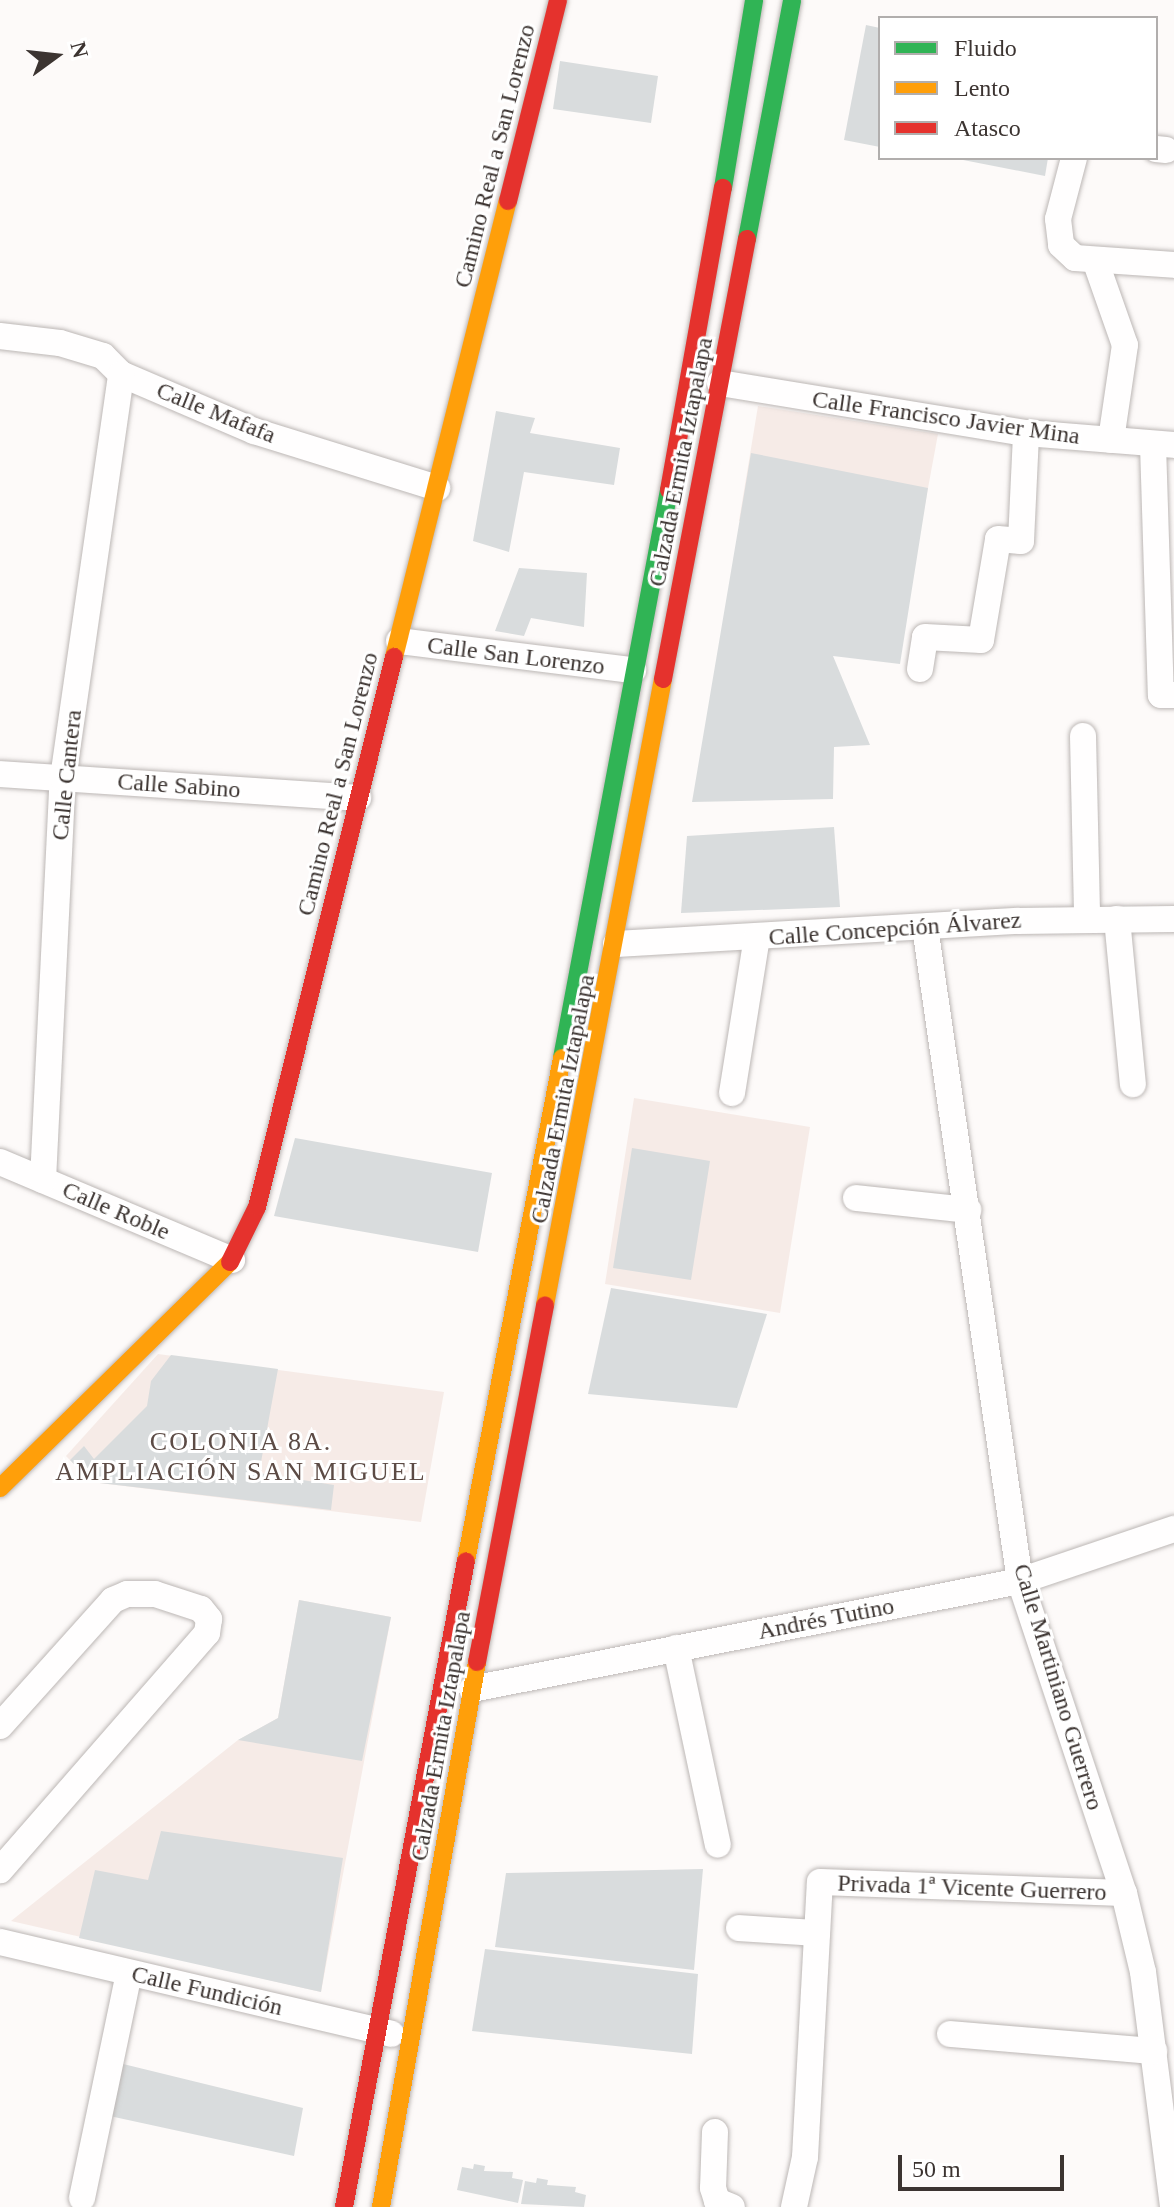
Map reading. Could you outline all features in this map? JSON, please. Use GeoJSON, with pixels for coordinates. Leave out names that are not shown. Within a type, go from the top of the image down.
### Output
{"type":"FeatureCollection","features":[{"type":"Feature","properties":{"kind":"main road","name":"Camino Real a San Lorenzo"},"geometry":{"type":"LineString","coordinates":[[0,1488],[232,1260],[257,1207],[558,0]]}},
{"type":"Feature","properties":{"kind":"main road","name":"Calzada Ermita Iztapalapa"},"geometry":{"type":"LineString","coordinates":[[344,2207],[697,344],[754,0]]}},
{"type":"Feature","properties":{"kind":"main road","name":"Calzada Ermita Iztapalapa"},"geometry":{"type":"LineString","coordinates":[[381,2207],[414,2039],[472,1689],[616,944],[792,0]]}},
{"type":"Feature","properties":{"kind":"street"},"geometry":{"type":"LineString","coordinates":[[1073,160],[1058,219],[1061,245],[1075,258],[1174,265]]}},
{"type":"Feature","properties":{"kind":"street"},"geometry":{"type":"LineString","coordinates":[[1095,260],[1125,345],[1111,440]]}},
{"type":"Feature","properties":{"kind":"street","name":"Calle Mafafa"},"geometry":{"type":"LineString","coordinates":[[0,336],[60,343],[103,356],[121,374],[254,431],[437,488]]}},
{"type":"Feature","properties":{"kind":"street","name":"Calle Cantera"},"geometry":{"type":"LineString","coordinates":[[43,1180],[63,778],[121,374]]}},
{"type":"Feature","properties":{"kind":"street","name":"Calle Francisco Javier Mina"},"geometry":{"type":"LineString","coordinates":[[720,383],[1026,433],[1163,445]]}},
{"type":"Feature","properties":{"kind":"street"},"geometry":{"type":"LineString","coordinates":[[920,669],[925,637],[981,640],[998,539],[1021,541],[1026,433]]}},
{"type":"Feature","properties":{"kind":"street"},"geometry":{"type":"LineString","coordinates":[[1163,445],[1161,695],[1174,695]]}},
{"type":"Feature","properties":{"kind":"street","name":"Calle San Lorenzo"},"geometry":{"type":"LineString","coordinates":[[399,641],[633,670]]}},
{"type":"Feature","properties":{"kind":"street"},"geometry":{"type":"LineString","coordinates":[[1083,736],[1087,919]]}},
{"type":"Feature","properties":{"kind":"street","name":"Calle Sabino"},"geometry":{"type":"LineString","coordinates":[[0,774],[358,798]]}},
{"type":"Feature","properties":{"kind":"street","name":"Calle Concepción Álvarez"},"geometry":{"type":"LineString","coordinates":[[616,944],[1087,919],[1174,919]]}},
{"type":"Feature","properties":{"kind":"street"},"geometry":{"type":"LineString","coordinates":[[1117,919],[1133,1084]]}},
{"type":"Feature","properties":{"kind":"street","name":"Calle Martiniano Guerrero"},"geometry":{"type":"LineString","coordinates":[[925,927],[1020,1581],[1124,1893],[1154,2051],[1173,2207]]}},
{"type":"Feature","properties":{"kind":"street"},"geometry":{"type":"LineString","coordinates":[[732,1093],[757,937]]}},
{"type":"Feature","properties":{"kind":"street","name":"Calle Roble"},"geometry":{"type":"LineString","coordinates":[[0,1162],[232,1260]]}},
{"type":"Feature","properties":{"kind":"street"},"geometry":{"type":"LineString","coordinates":[[856,1198],[968,1210]]}},
{"type":"Feature","properties":{"kind":"street","name":"Andrés Tutino"},"geometry":{"type":"LineString","coordinates":[[472,1689],[1020,1581],[1174,1529]]}},
{"type":"Feature","properties":{"kind":"street"},"geometry":{"type":"LineString","coordinates":[[0,1726],[113,1600],[127,1594],[155,1594],[201,1609],[209,1619],[207,1633],[0,1870]]}},
{"type":"Feature","properties":{"kind":"street"},"geometry":{"type":"LineString","coordinates":[[676,1648],[718,1845]]}},
{"type":"Feature","properties":{"kind":"street","name":"Privada 1ª Vicente Guerrero"},"geometry":{"type":"LineString","coordinates":[[817,1933],[820,1882],[1124,1893]]}},
{"type":"Feature","properties":{"kind":"street"},"geometry":{"type":"LineString","coordinates":[[739,1928],[817,1933],[805,2157],[794,2207]]}},
{"type":"Feature","properties":{"kind":"street","name":"Calle Fundición"},"geometry":{"type":"LineString","coordinates":[[0,1942],[414,2039]]}},
{"type":"Feature","properties":{"kind":"street"},"geometry":{"type":"LineString","coordinates":[[82,2198],[129,1973]]}},
{"type":"Feature","properties":{"kind":"street"},"geometry":{"type":"LineString","coordinates":[[950,2034],[1154,2051]]}},
{"type":"Feature","properties":{"kind":"street"},"geometry":{"type":"LineString","coordinates":[[715,2132],[713,2188],[717,2201],[732,2207]]}},
{"type":"Feature","properties":{"kind":"shaded area"},"geometry":{"type":"Polygon","coordinates":[[[758,406],[938,434],[916,553],[739,521],[758,406]]]}},
{"type":"Feature","properties":{"kind":"shaded area"},"geometry":{"type":"Polygon","coordinates":[[[634,1098],[810,1127],[780,1313],[605,1284],[634,1098]]]}},
{"type":"Feature","properties":{"kind":"shaded area"},"geometry":{"type":"Polygon","coordinates":[[[158,1354],[444,1392],[421,1522],[91,1482],[66,1456],[158,1354]]]}},
{"type":"Feature","properties":{"kind":"shaded area"},"geometry":{"type":"Polygon","coordinates":[[[299,1600],[391,1617],[321,1992],[11,1921],[238,1740],[278,1718],[299,1600]]]}},
{"type":"Feature","properties":{"kind":"building"},"geometry":{"type":"Polygon","coordinates":[[[866,25],[878,28],[878,147],[844,140],[866,25]]]}},
{"type":"Feature","properties":{"kind":"building"},"geometry":{"type":"Polygon","coordinates":[[[560,61],[658,76],[651,123],[553,109],[560,61]]]}},
{"type":"Feature","properties":{"kind":"building"},"geometry":{"type":"Polygon","coordinates":[[[963,160],[1048,160],[1045,176],[963,160]]]}},
{"type":"Feature","properties":{"kind":"building"},"geometry":{"type":"Polygon","coordinates":[[[496,411],[535,418],[530,433],[620,448],[614,485],[524,472],[509,552],[473,541],[496,411]]]}},
{"type":"Feature","properties":{"kind":"building"},"geometry":{"type":"Polygon","coordinates":[[[751,453],[928,488],[900,664],[833,656],[870,745],[834,747],[833,799],[692,802],[751,453]]]}},
{"type":"Feature","properties":{"kind":"building"},"geometry":{"type":"Polygon","coordinates":[[[519,568],[587,573],[584,627],[531,618],[524,636],[495,631],[519,568]]]}},
{"type":"Feature","properties":{"kind":"building"},"geometry":{"type":"Polygon","coordinates":[[[834,827],[840,907],[681,913],[687,836],[834,827]]]}},
{"type":"Feature","properties":{"kind":"building"},"geometry":{"type":"Polygon","coordinates":[[[295,1138],[492,1173],[478,1252],[274,1216],[295,1138]]]}},
{"type":"Feature","properties":{"kind":"building"},"geometry":{"type":"Polygon","coordinates":[[[632,1148],[710,1161],[691,1280],[613,1268],[632,1148]]]}},
{"type":"Feature","properties":{"kind":"building"},"geometry":{"type":"Polygon","coordinates":[[[611,1288],[767,1314],[737,1408],[588,1394],[611,1288]]]}},
{"type":"Feature","properties":{"kind":"building"},"geometry":{"type":"Polygon","coordinates":[[[171,1355],[278,1369],[259,1473],[334,1485],[331,1510],[91,1482],[70,1460],[84,1446],[94,1459],[147,1406],[151,1381],[171,1355]]]}},
{"type":"Feature","properties":{"kind":"building"},"geometry":{"type":"Polygon","coordinates":[[[299,1600],[391,1617],[362,1761],[238,1740],[278,1718],[299,1600]]]}},
{"type":"Feature","properties":{"kind":"building"},"geometry":{"type":"Polygon","coordinates":[[[161,1831],[343,1858],[321,1992],[79,1938],[95,1870],[148,1880],[161,1831]]]}},
{"type":"Feature","properties":{"kind":"building"},"geometry":{"type":"Polygon","coordinates":[[[703,1869],[694,1970],[495,1947],[506,1873],[703,1869]]]}},
{"type":"Feature","properties":{"kind":"building"},"geometry":{"type":"Polygon","coordinates":[[[485,1949],[698,1974],[692,2054],[472,2031],[485,1949]]]}},
{"type":"Feature","properties":{"kind":"building"},"geometry":{"type":"Polygon","coordinates":[[[115,2062],[303,2108],[294,2156],[105,2115],[115,2062]]]}},
{"type":"Feature","properties":{"kind":"building"},"geometry":{"type":"Polygon","coordinates":[[[474,2164],[485,2166],[484,2171],[513,2172],[512,2178],[523,2180],[518,2203],[457,2190],[462,2167],[473,2169],[474,2164]]]}},
{"type":"Feature","properties":{"kind":"building"},"geometry":{"type":"Polygon","coordinates":[[[537,2178],[548,2180],[547,2185],[576,2187],[575,2192],[586,2195],[584,2207],[521,2204],[525,2181],[536,2183],[537,2178]]]}},
{"type":"Feature","properties":{"kind":"traffic: fast"},"geometry":{"type":"LineString","coordinates":[[723,188],[754,0]]}},
{"type":"Feature","properties":{"kind":"traffic: fast"},"geometry":{"type":"LineString","coordinates":[[747,239],[792,0]]}},
{"type":"Feature","properties":{"kind":"traffic: fast"},"geometry":{"type":"LineString","coordinates":[[562,1058],[669,490]]}},
{"type":"Feature","properties":{"kind":"traffic: slow"},"geometry":{"type":"LineString","coordinates":[[394,657],[508,201]]}},
{"type":"Feature","properties":{"kind":"traffic: slow"},"geometry":{"type":"LineString","coordinates":[[545,1305],[663,679]]}},
{"type":"Feature","properties":{"kind":"traffic: slow"},"geometry":{"type":"LineString","coordinates":[[466,1561],[562,1058]]}},
{"type":"Feature","properties":{"kind":"traffic: slow"},"geometry":{"type":"LineString","coordinates":[[0,1488],[230,1262]]}},
{"type":"Feature","properties":{"kind":"traffic: slow"},"geometry":{"type":"LineString","coordinates":[[381,2207],[477,1662]]}},
{"type":"Feature","properties":{"kind":"traffic: jam"},"geometry":{"type":"LineString","coordinates":[[508,201],[558,0]]}},
{"type":"Feature","properties":{"kind":"traffic: jam"},"geometry":{"type":"LineString","coordinates":[[669,490],[723,188]]}},
{"type":"Feature","properties":{"kind":"traffic: jam"},"geometry":{"type":"LineString","coordinates":[[663,679],[747,239]]}},
{"type":"Feature","properties":{"kind":"traffic: jam"},"geometry":{"type":"LineString","coordinates":[[230,1262],[257,1207],[394,657]]}},
{"type":"Feature","properties":{"kind":"traffic: jam"},"geometry":{"type":"LineString","coordinates":[[477,1662],[545,1305]]}},
{"type":"Feature","properties":{"kind":"traffic: jam"},"geometry":{"type":"LineString","coordinates":[[344,2207],[466,1561]]}},
{"type":"Feature","properties":{"kind":"district","name":"COLONIA 8A. AMPLIACIÓN SAN MIGUEL"},"geometry":{"type":"Point","coordinates":[241,1457]}}]}
